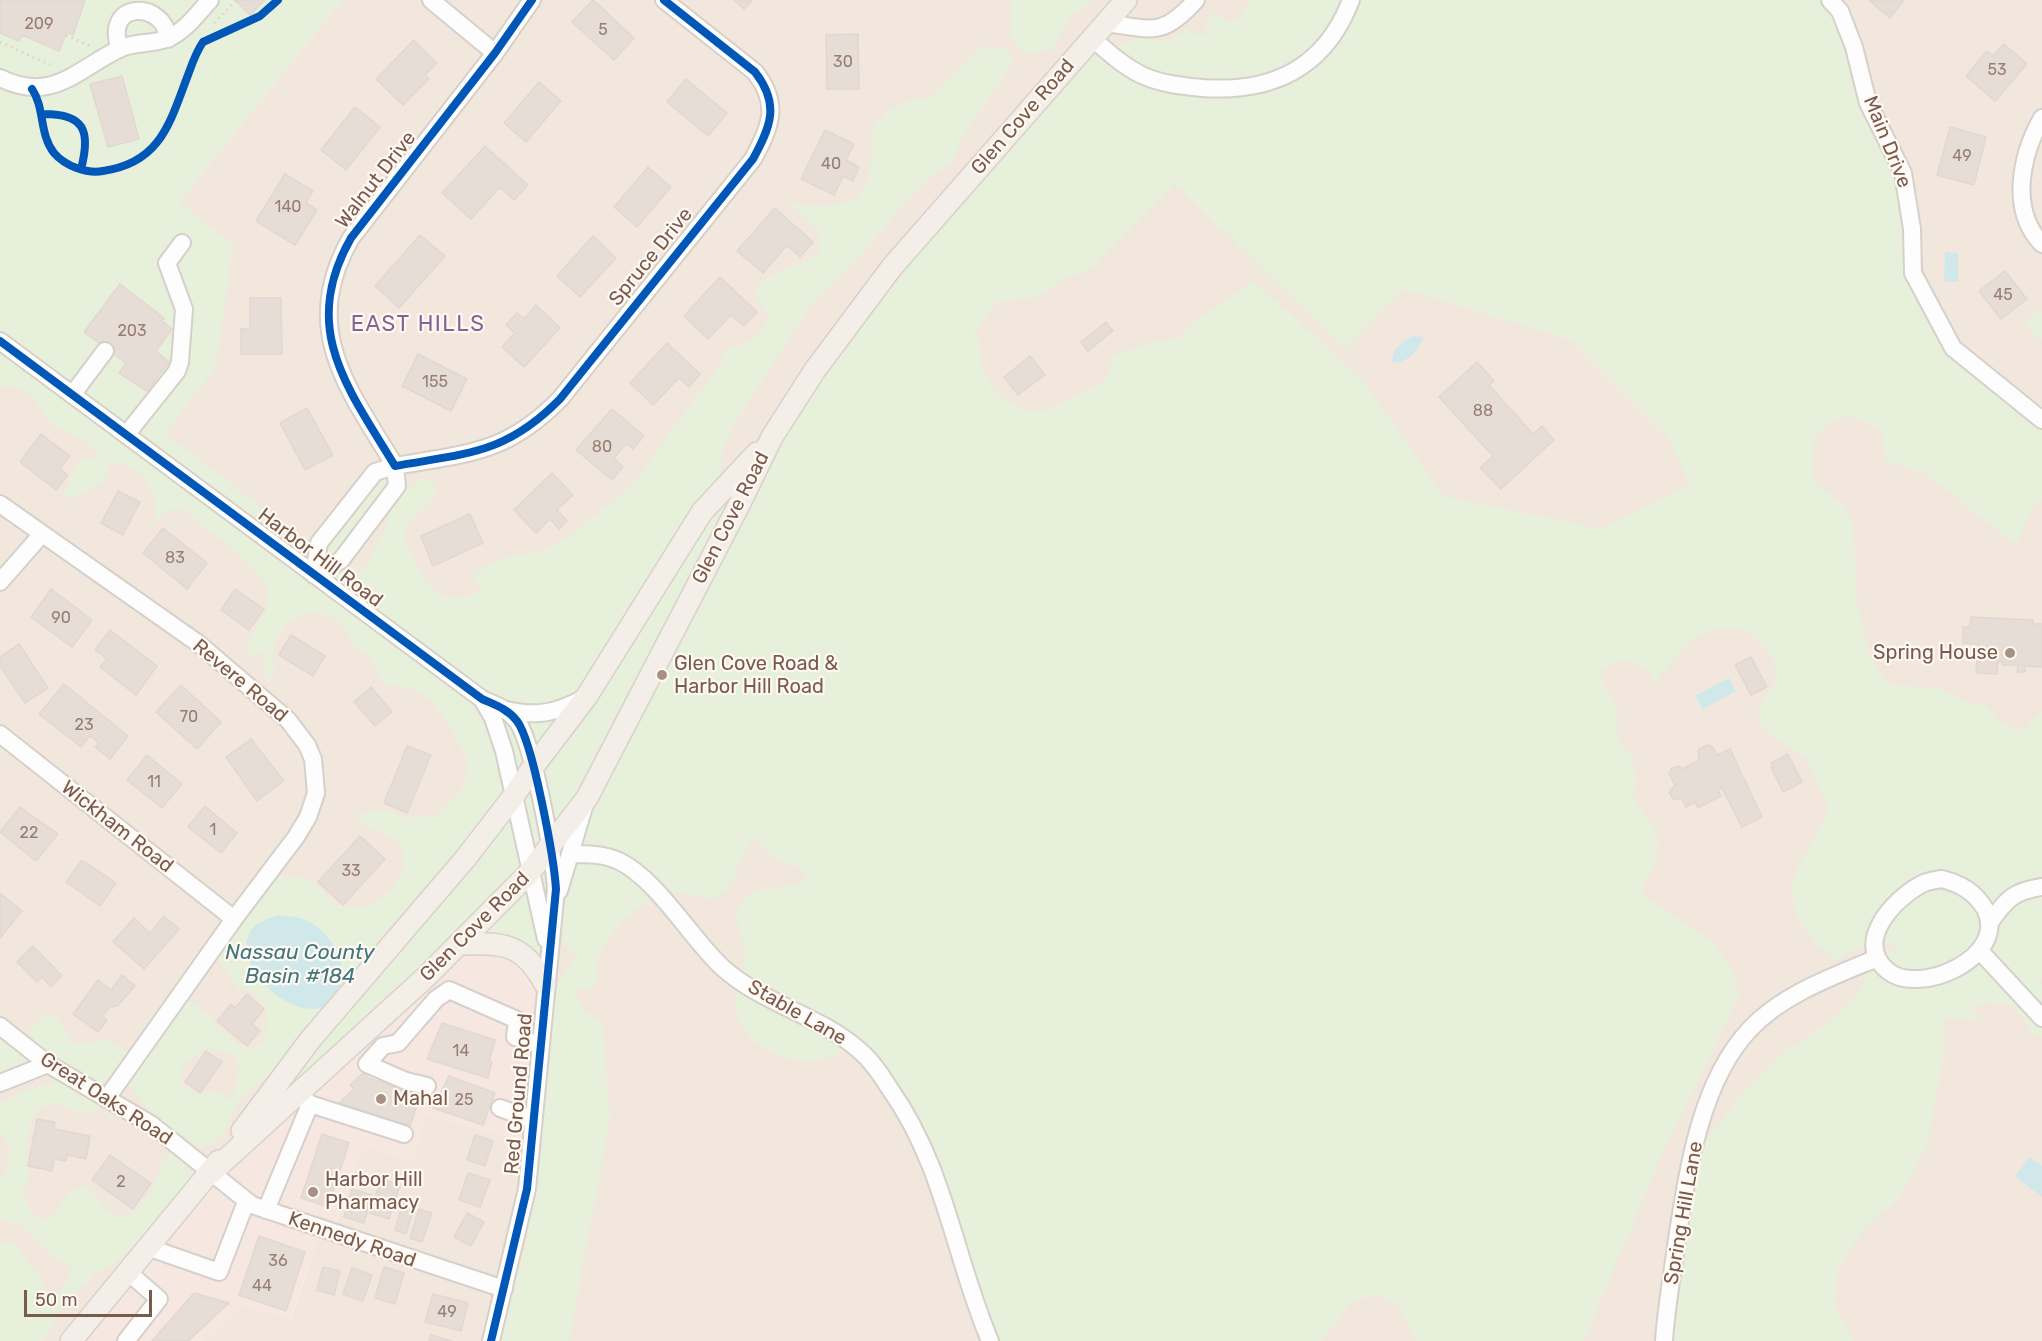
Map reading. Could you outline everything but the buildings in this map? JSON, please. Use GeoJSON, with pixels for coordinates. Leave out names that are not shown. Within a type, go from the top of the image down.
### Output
{"type":"FeatureCollection","features":[{"type":"Feature","properties":{"kind":"main road","name":"Glen Cove Road"},"geometry":{"type":"LineString","coordinates":[[71,1341],[211,1173],[310,1040],[465,859],[513,797],[587,696],[702,512],[771,436],[852,318],[885,276],[1126,0]]}},
{"type":"Feature","properties":{"kind":"main road","name":"Glen Cove Road"},"geometry":{"type":"LineString","coordinates":[[211,1173],[304,1099],[343,1052],[441,962],[530,872],[587,798],[740,503],[771,436]]}},
{"type":"Feature","properties":{"kind":"main road"},"geometry":{"type":"LineString","coordinates":[[459,944],[496,944],[515,949],[528,959],[545,984]]}},
{"type":"Feature","properties":{"kind":"street"},"geometry":{"type":"LineString","coordinates":[[0,78],[32,89],[59,84],[120,49],[168,39],[182,30],[210,0]]}},
{"type":"Feature","properties":{"kind":"street"},"geometry":{"type":"LineString","coordinates":[[431,0],[495,53]]}},
{"type":"Feature","properties":{"kind":"street","name":"Walnut Drive"},"geometry":{"type":"LineString","coordinates":[[395,466],[334,359],[327,318],[330,285],[338,261],[351,238],[495,53],[532,0]]}},
{"type":"Feature","properties":{"kind":"street","name":"Spruce Drive"},"geometry":{"type":"LineString","coordinates":[[314,575],[319,543],[375,472],[497,445],[520,434],[540,419],[560,399],[753,159],[770,122],[770,100],[764,85],[755,72],[664,0]]}},
{"type":"Feature","properties":{"kind":"street"},"geometry":{"type":"LineString","coordinates":[[1099,31],[1158,29],[1177,20],[1196,0]]}},
{"type":"Feature","properties":{"kind":"street"},"geometry":{"type":"LineString","coordinates":[[1099,31],[1130,69],[1145,76],[1178,86],[1228,90],[1265,84],[1289,75],[1312,59],[1342,22],[1351,0]]}},
{"type":"Feature","properties":{"kind":"street","name":"Main Drive"},"geometry":{"type":"LineString","coordinates":[[1830,0],[1840,11],[1854,47],[1868,103],[1904,173],[1912,229],[1913,273],[1953,348],[2042,420]]}},
{"type":"Feature","properties":{"kind":"street"},"geometry":{"type":"LineString","coordinates":[[120,49],[116,25],[122,14],[135,6],[144,6],[157,11],[165,22],[168,39]]}},
{"type":"Feature","properties":{"kind":"street"},"geometry":{"type":"LineString","coordinates":[[2042,118],[2026,155],[2021,187],[2025,218],[2042,244]]}},
{"type":"Feature","properties":{"kind":"street"},"geometry":{"type":"LineString","coordinates":[[126,435],[177,371],[180,362],[184,309],[167,263],[182,243]]}},
{"type":"Feature","properties":{"kind":"street","name":"Harbor Hill Road"},"geometry":{"type":"LineString","coordinates":[[0,341],[482,699],[505,710],[520,724],[533,767],[550,846]]}},
{"type":"Feature","properties":{"kind":"street"},"geometry":{"type":"LineString","coordinates":[[72,395],[105,351]]}},
{"type":"Feature","properties":{"kind":"street"},"geometry":{"type":"LineString","coordinates":[[314,575],[341,560],[397,486],[395,466]]}},
{"type":"Feature","properties":{"kind":"street","name":"Revere Road"},"geometry":{"type":"LineString","coordinates":[[0,504],[199,644],[288,720],[307,745],[316,773],[315,793],[308,817],[296,837],[234,919],[107,1098]]}},
{"type":"Feature","properties":{"kind":"street"},"geometry":{"type":"LineString","coordinates":[[0,582],[42,534]]}},
{"type":"Feature","properties":{"kind":"street"},"geometry":{"type":"LineString","coordinates":[[505,710],[537,715],[552,713],[587,696]]}},
{"type":"Feature","properties":{"kind":"street","name":"Harbor Hill Road"},"geometry":{"type":"LineString","coordinates":[[482,699],[499,733],[530,872]]}},
{"type":"Feature","properties":{"kind":"street","name":"Wickham Road"},"geometry":{"type":"LineString","coordinates":[[0,734],[234,919]]}},
{"type":"Feature","properties":{"kind":"street"},"geometry":{"type":"LineString","coordinates":[[553,916],[587,798]]}},
{"type":"Feature","properties":{"kind":"street","name":"Red Ground Road"},"geometry":{"type":"LineString","coordinates":[[491,1341],[527,1189],[539,1046],[556,889],[550,846]]}},
{"type":"Feature","properties":{"kind":"street","name":"Stable Lane"},"geometry":{"type":"LineString","coordinates":[[570,854],[592,854],[620,862],[672,909],[699,943],[725,970],[764,995],[833,1031],[872,1064],[901,1104],[933,1166],[955,1232],[974,1303],[990,1341]]}},
{"type":"Feature","properties":{"kind":"street","name":"Red Ground Road"},"geometry":{"type":"LineString","coordinates":[[530,872],[549,952]]}},
{"type":"Feature","properties":{"kind":"street"},"geometry":{"type":"LineString","coordinates":[[1991,921],[1980,901],[1961,884],[1942,879],[1922,883],[1887,912],[1878,927],[1874,940],[1877,958],[1890,974],[1918,978],[1955,969],[1980,951],[1990,934],[1991,921],[2004,902],[2022,890],[2042,887]]}},
{"type":"Feature","properties":{"kind":"street"},"geometry":{"type":"LineString","coordinates":[[1980,951],[2042,1018]]}},
{"type":"Feature","properties":{"kind":"street","name":"Spring Hill Lane"},"geometry":{"type":"LineString","coordinates":[[1664,1341],[1675,1255],[1693,1149],[1720,1075],[1734,1048],[1752,1027],[1791,998],[1877,958]]}},
{"type":"Feature","properties":{"kind":"street"},"geometry":{"type":"LineString","coordinates":[[441,962],[449,990]]}},
{"type":"Feature","properties":{"kind":"street"},"geometry":{"type":"LineString","coordinates":[[367,1064],[383,1047],[398,1043],[436,999],[449,990]]}},
{"type":"Feature","properties":{"kind":"street"},"geometry":{"type":"LineString","coordinates":[[449,990],[517,1020],[514,1037],[539,1046]]}},
{"type":"Feature","properties":{"kind":"street"},"geometry":{"type":"LineString","coordinates":[[378,1021],[398,1043]]}},
{"type":"Feature","properties":{"kind":"street","name":"Great Oaks Road"},"geometry":{"type":"LineString","coordinates":[[0,1026],[48,1064],[152,1125],[211,1173]]}},
{"type":"Feature","properties":{"kind":"street"},"geometry":{"type":"LineString","coordinates":[[343,1052],[406,1081],[428,1086]]}},
{"type":"Feature","properties":{"kind":"street"},"geometry":{"type":"LineString","coordinates":[[0,1083],[48,1064]]}},
{"type":"Feature","properties":{"kind":"street"},"geometry":{"type":"LineString","coordinates":[[266,1210],[304,1099],[404,1134]]}},
{"type":"Feature","properties":{"kind":"street"},"geometry":{"type":"LineString","coordinates":[[500,1108],[533,1120]]}},
{"type":"Feature","properties":{"kind":"street","name":"Kennedy Road"},"geometry":{"type":"LineString","coordinates":[[211,1173],[246,1202],[266,1210],[504,1289]]}},
{"type":"Feature","properties":{"kind":"street"},"geometry":{"type":"LineString","coordinates":[[150,1248],[219,1272],[246,1202]]}},
{"type":"Feature","properties":{"kind":"street"},"geometry":{"type":"LineString","coordinates":[[126,1341],[159,1299],[129,1273]]}},
{"type":"Feature","properties":{"kind":"path"},"geometry":{"type":"LineString","coordinates":[[66,35],[95,48]]}},
{"type":"Feature","properties":{"kind":"path"},"geometry":{"type":"LineString","coordinates":[[0,42],[59,68]]}},
{"type":"Feature","properties":{"kind":"shaded area"},"geometry":{"type":"Polygon","coordinates":[[[342,0],[2042,0],[2042,1341],[203,1341],[243,1304],[291,1319],[322,1229],[333,1232],[363,1147],[426,1115],[530,1142],[504,751],[211,1173],[70,1341],[0,1341],[0,341],[42,372],[342,0]]]}},
{"type":"Feature","properties":{"kind":"shaded area"},"geometry":{"type":"Polygon","coordinates":[[[496,943],[539,974],[531,1142],[426,1115],[414,1161],[363,1147],[332,1233],[322,1230],[290,1319],[243,1304],[203,1341],[70,1341],[211,1173],[459,944],[496,943]]]}},
{"type":"Feature","properties":{"kind":"green space"},"geometry":{"type":"Polygon","coordinates":[[[0,0],[342,0],[179,202],[233,245],[216,367],[165,434],[318,550],[375,472],[395,466],[397,486],[334,564],[350,578],[368,566],[376,543],[386,533],[391,504],[421,478],[434,483],[438,492],[413,517],[404,536],[423,576],[441,594],[452,598],[466,597],[482,590],[473,576],[481,568],[506,557],[543,551],[568,538],[633,484],[721,363],[723,351],[750,340],[765,324],[768,317],[755,295],[759,286],[766,279],[804,262],[820,251],[818,232],[788,203],[810,206],[840,205],[858,197],[870,174],[873,127],[886,112],[907,101],[929,98],[983,47],[997,47],[1010,52],[1013,63],[962,138],[952,163],[926,180],[864,251],[812,303],[737,420],[723,448],[718,487],[702,512],[772,437],[815,370],[1092,38],[1120,55],[1120,46],[1140,36],[1163,41],[1185,31],[1205,36],[1207,20],[1213,14],[1229,22],[1239,17],[1252,0],[1830,0],[1903,173],[1913,273],[1953,348],[2042,426],[2042,501],[2037,500],[2016,545],[1928,475],[1885,460],[1882,431],[1862,420],[1841,418],[1815,434],[1811,478],[1843,505],[1853,522],[1857,602],[1868,653],[1887,684],[1939,689],[1970,704],[1983,704],[2010,728],[2024,729],[2042,710],[2042,978],[2037,979],[2042,986],[2042,1038],[2033,1033],[2013,1005],[1987,1003],[1970,1008],[1984,1020],[1943,1018],[1944,1053],[1927,1146],[1899,1198],[1862,1231],[1837,1271],[1835,1306],[1854,1341],[1664,1341],[1701,1147],[1745,1089],[1780,1055],[1815,1032],[1848,1005],[1861,989],[1866,975],[1899,942],[1868,945],[1836,960],[1818,945],[1803,927],[1794,906],[1793,882],[1803,858],[1829,812],[1807,758],[1773,737],[1760,722],[1758,707],[1771,689],[1776,675],[1776,668],[1770,653],[1758,640],[1744,631],[1719,630],[1696,637],[1655,680],[1644,668],[1628,661],[1617,662],[1603,669],[1601,676],[1618,715],[1617,738],[1629,753],[1634,767],[1633,801],[1652,824],[1658,845],[1654,867],[1641,893],[1711,941],[1730,965],[1739,995],[1656,1168],[1584,1341],[1417,1341],[1398,1305],[1377,1294],[1352,1302],[1321,1341],[990,1341],[933,1166],[859,1050],[844,1049],[817,1061],[803,1061],[779,1056],[755,1042],[738,1019],[736,998],[743,970],[744,951],[735,914],[749,895],[805,882],[806,872],[769,854],[755,838],[748,846],[733,879],[721,894],[710,900],[683,893],[665,893],[646,902],[626,918],[603,947],[593,987],[575,991],[583,1011],[602,1022],[610,1118],[569,1341],[500,1341],[527,1241],[551,1042],[546,1016],[558,983],[576,956],[561,941],[561,913],[582,848],[584,822],[552,854],[545,984],[528,959],[459,944],[211,1173],[307,1045],[248,1091],[236,1106],[227,1128],[218,1140],[199,1148],[187,1137],[169,1132],[156,1120],[119,1071],[113,1072],[102,1083],[105,1092],[102,1106],[94,1110],[82,1112],[55,1104],[36,1110],[26,1142],[26,1158],[30,1175],[22,1191],[32,1214],[46,1220],[67,1196],[85,1185],[96,1195],[105,1209],[127,1217],[147,1198],[164,1156],[177,1153],[192,1172],[188,1185],[171,1200],[132,1249],[113,1265],[100,1270],[69,1298],[43,1341],[0,1341],[0,1242],[13,1244],[39,1273],[48,1297],[64,1286],[72,1267],[52,1256],[26,1228],[0,1218],[0,1177],[6,1172],[10,1147],[0,1132],[0,1103],[22,1092],[52,1084],[59,1076],[31,1040],[29,1031],[40,1018],[54,1015],[72,1044],[110,1040],[128,1052],[147,1053],[161,1048],[145,1026],[167,1026],[180,1013],[185,1001],[203,1010],[231,1039],[240,1045],[251,1049],[262,1043],[266,1018],[262,1002],[250,991],[241,988],[237,991],[235,984],[212,950],[274,874],[312,880],[330,899],[343,907],[366,906],[388,892],[402,872],[404,860],[402,849],[393,838],[363,825],[358,820],[360,814],[384,810],[408,818],[436,816],[462,789],[469,762],[447,722],[428,699],[416,691],[386,686],[367,655],[353,648],[348,633],[338,622],[327,615],[300,616],[288,624],[279,636],[273,652],[276,675],[266,683],[264,651],[247,658],[250,640],[269,602],[267,585],[249,564],[192,516],[180,509],[167,511],[148,531],[156,514],[154,495],[144,478],[128,466],[110,462],[104,481],[73,499],[63,494],[80,461],[97,457],[99,453],[90,445],[59,428],[27,393],[11,387],[0,388],[0,0]],[[1175,184],[1089,270],[1065,279],[1035,298],[998,301],[977,330],[983,370],[998,394],[1021,410],[1049,410],[1107,380],[1114,355],[1151,343],[1180,338],[1198,319],[1254,281],[1362,379],[1444,496],[1599,529],[1690,485],[1667,436],[1571,340],[1404,289],[1345,350],[1175,184]],[[208,1049],[201,1051],[181,1067],[180,1082],[194,1094],[217,1092],[232,1101],[238,1072],[236,1059],[231,1054],[208,1049]]]}},
{"type":"Feature","properties":{"kind":"green space"},"geometry":{"type":"Polygon","coordinates":[[[1011,0],[1095,0],[1071,15],[1052,49],[1033,52],[1017,46],[1009,35],[1012,18],[1011,0]]]}},
{"type":"Feature","properties":{"kind":"green space"},"geometry":{"type":"Polygon","coordinates":[[[2038,308],[2042,312],[2042,339],[2024,325],[2038,308]]]}},
{"type":"Feature","properties":{"kind":"green space"},"geometry":{"type":"Polygon","coordinates":[[[0,1026],[48,1064],[0,1083],[0,1026]]]}},
{"type":"Feature","properties":{"kind":"water"},"geometry":{"type":"Polygon","coordinates":[[[1945,252],[1958,253],[1958,282],[1944,281],[1945,252]]]}},
{"type":"Feature","properties":{"kind":"water"},"geometry":{"type":"Polygon","coordinates":[[[1415,336],[1423,337],[1416,351],[1403,361],[1393,363],[1393,354],[1398,346],[1415,336]]]}},
{"type":"Feature","properties":{"kind":"water"},"geometry":{"type":"Polygon","coordinates":[[[1729,678],[1736,691],[1703,709],[1695,696],[1729,678]]]}},
{"type":"Feature","properties":{"kind":"water","name":"Nassau County Basin #184"},"geometry":{"type":"Polygon","coordinates":[[[276,916],[304,919],[317,927],[333,944],[341,966],[340,988],[334,998],[321,1007],[305,1008],[288,1002],[258,977],[249,960],[247,944],[252,929],[276,916]]]}},
{"type":"Feature","properties":{"kind":"water"},"geometry":{"type":"Polygon","coordinates":[[[2030,1157],[2042,1166],[2042,1197],[2015,1176],[2030,1157]]]}},
{"type":"Feature","properties":{"kind":"cycle path"},"geometry":{"type":"LineString","coordinates":[[32,89],[39,104],[49,146],[59,158],[83,170],[97,172],[123,167],[151,150],[161,138],[175,109],[194,58],[203,42],[260,16],[278,0]]}},
{"type":"Feature","properties":{"kind":"cycle path"},"geometry":{"type":"LineString","coordinates":[[532,0],[495,53],[351,238],[336,271],[329,301],[330,330],[336,357],[361,410],[395,466],[465,454],[485,448],[522,431],[540,417],[560,399],[753,159],[764,136],[770,115],[768,94],[763,84],[755,72],[664,0]]}},
{"type":"Feature","properties":{"kind":"cycle path"},"geometry":{"type":"LineString","coordinates":[[41,114],[67,117],[76,121],[81,127],[85,144],[81,169]]}},
{"type":"Feature","properties":{"kind":"cycle path"},"geometry":{"type":"LineString","coordinates":[[0,341],[482,699],[510,713],[523,733],[542,802],[556,889],[527,1189],[491,1341]]}},
{"type":"Feature","properties":{"kind":"place","name":"Spring House"},"geometry":{"type":"Point","coordinates":[2010,653]}},
{"type":"Feature","properties":{"kind":"place","name":"Glen Cove Road & Harbor Hill Road"},"geometry":{"type":"Point","coordinates":[662,675]}},
{"type":"Feature","properties":{"kind":"place","name":"Mahal"},"geometry":{"type":"Point","coordinates":[381,1099]}},
{"type":"Feature","properties":{"kind":"place","name":"Harbor Hill Pharmacy"},"geometry":{"type":"Point","coordinates":[313,1192]}},
{"type":"Feature","properties":{"kind":"district","name":"EAST HILLS"},"geometry":{"type":"Point","coordinates":[418,325]}}]}
